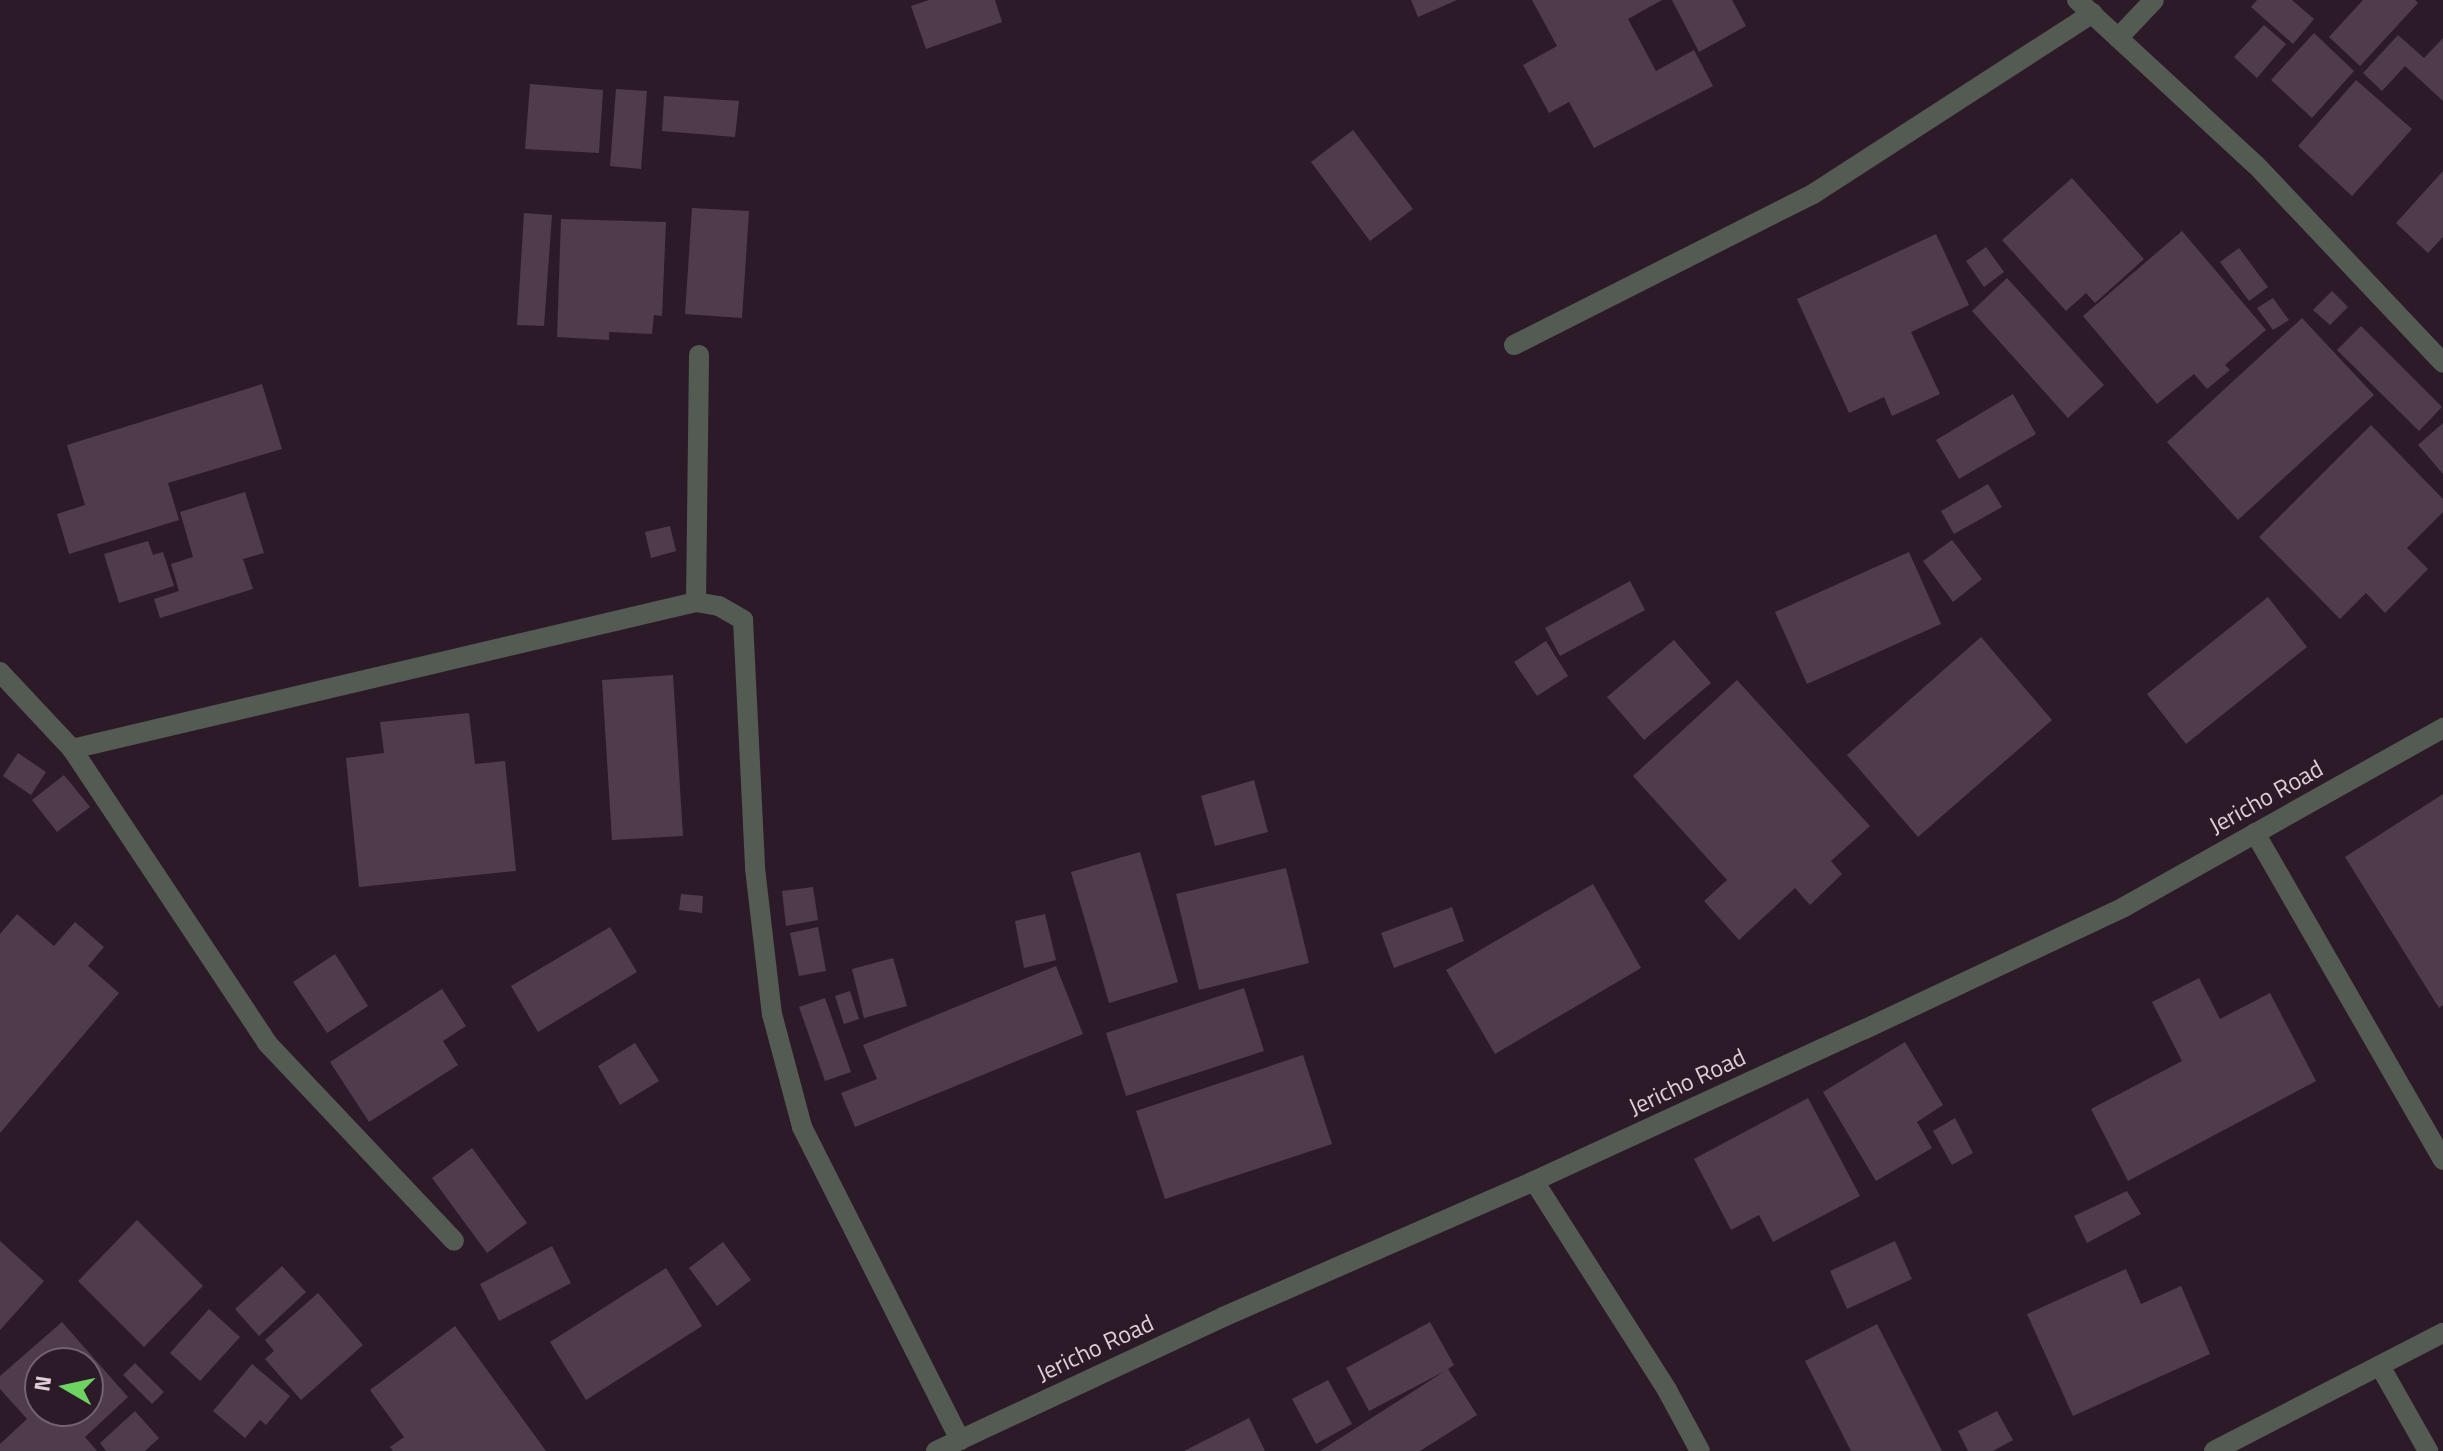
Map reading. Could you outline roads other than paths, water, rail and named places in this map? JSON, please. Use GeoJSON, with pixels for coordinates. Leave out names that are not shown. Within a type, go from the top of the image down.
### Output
{"type":"FeatureCollection","features":[{"type":"Feature","properties":{"kind":"street"},"geometry":{"type":"LineString","coordinates":[[2118,38],[2154,0]]}},
{"type":"Feature","properties":{"kind":"street"},"geometry":{"type":"LineString","coordinates":[[1514,345],[1813,194],[2085,7],[2256,165],[2443,363]]}},
{"type":"Feature","properties":{"kind":"street"},"geometry":{"type":"LineString","coordinates":[[696,602],[699,355]]}},
{"type":"Feature","properties":{"kind":"street"},"geometry":{"type":"LineString","coordinates":[[72,749],[696,602],[719,606],[743,620],[755,868],[772,1014],[802,1127],[960,1440]]}},
{"type":"Feature","properties":{"kind":"street"},"geometry":{"type":"LineString","coordinates":[[0,672],[72,749],[267,1043],[454,1241]]}},
{"type":"Feature","properties":{"kind":"street","name":"Jericho Road"},"geometry":{"type":"LineString","coordinates":[[936,1451],[1223,1317],[1534,1181],[2124,907],[2443,728]]}},
{"type":"Feature","properties":{"kind":"street"},"geometry":{"type":"LineString","coordinates":[[2255,833],[2443,1160]]}},
{"type":"Feature","properties":{"kind":"street"},"geometry":{"type":"LineString","coordinates":[[1534,1181],[1667,1390],[1700,1451]]}},
{"type":"Feature","properties":{"kind":"street"},"geometry":{"type":"LineString","coordinates":[[2214,1451],[2443,1333]]}},
{"type":"Feature","properties":{"kind":"street"},"geometry":{"type":"LineString","coordinates":[[2380,1366],[2428,1451]]}}]}
